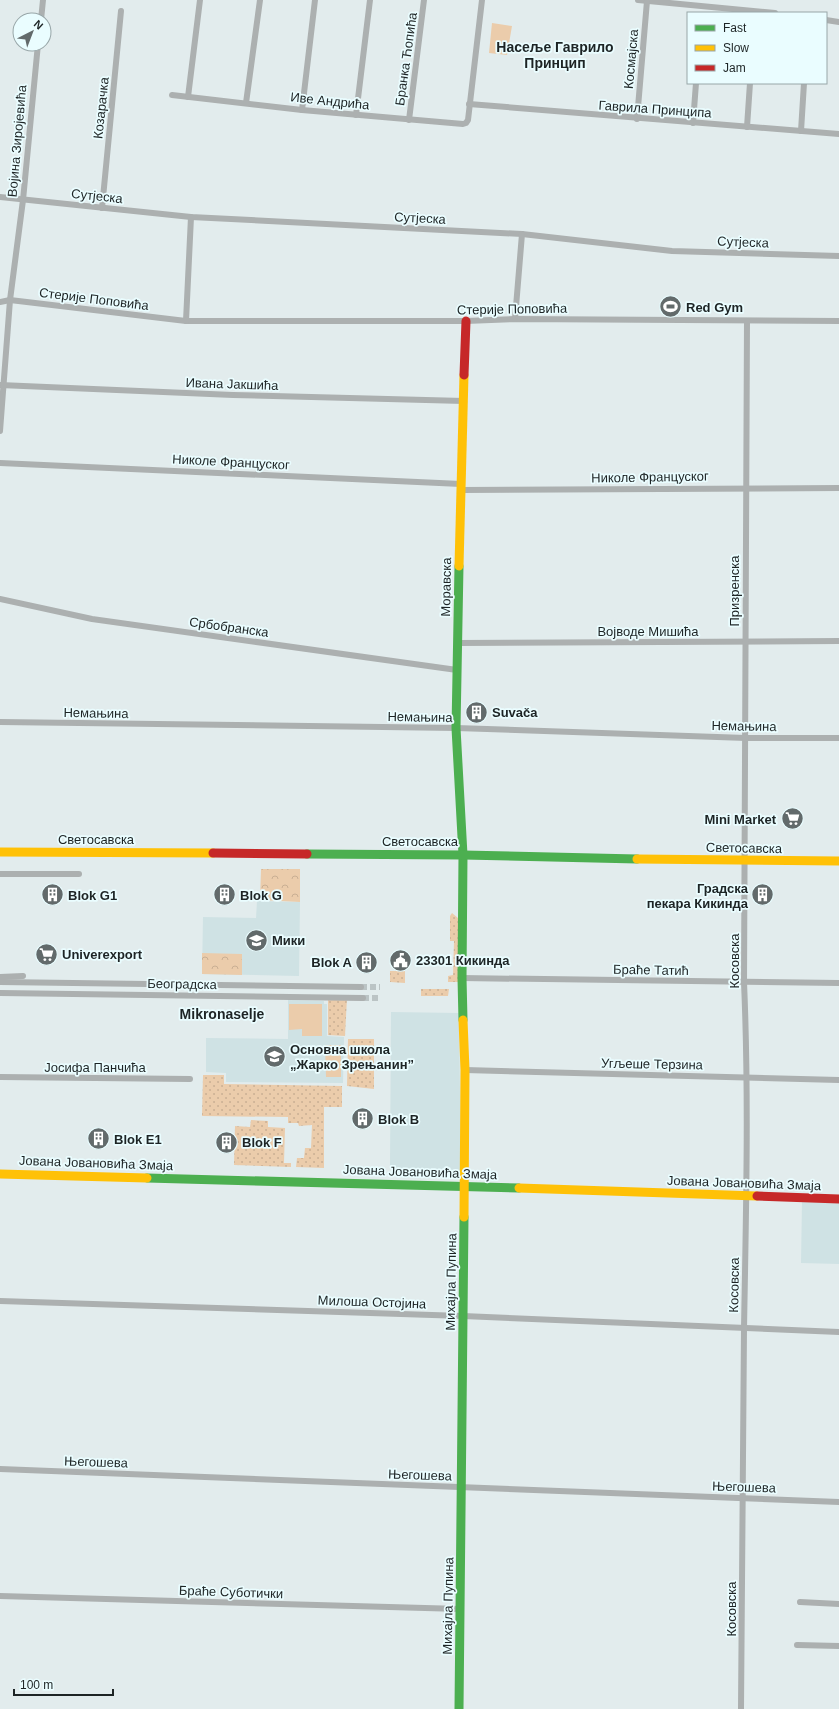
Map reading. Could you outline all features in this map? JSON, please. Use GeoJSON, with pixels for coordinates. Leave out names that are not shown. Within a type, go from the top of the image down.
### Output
{"type":"FeatureCollection","features":[{"type":"Feature","properties":{"kind":"street"},"geometry":{"type":"LineString","coordinates":[[41,12],[43,0]]}},
{"type":"Feature","properties":{"kind":"street"},"geometry":{"type":"LineString","coordinates":[[188,97],[200,0]]}},
{"type":"Feature","properties":{"kind":"street"},"geometry":{"type":"LineString","coordinates":[[246,103],[260,0]]}},
{"type":"Feature","properties":{"kind":"street"},"geometry":{"type":"LineString","coordinates":[[302,110],[315,0]]}},
{"type":"Feature","properties":{"kind":"street"},"geometry":{"type":"LineString","coordinates":[[356,115],[370,0]]}},
{"type":"Feature","properties":{"kind":"street","name":"Бранка Ћопића"},"geometry":{"type":"LineString","coordinates":[[409,120],[424,0]]}},
{"type":"Feature","properties":{"kind":"street","name":"Иве Андрића"},"geometry":{"type":"LineString","coordinates":[[172,95],[302,110],[463,124],[468,120],[482,0]]}},
{"type":"Feature","properties":{"kind":"street"},"geometry":{"type":"LineString","coordinates":[[638,0],[756,12]]}},
{"type":"Feature","properties":{"kind":"street","name":"Космајска"},"geometry":{"type":"LineString","coordinates":[[637,119],[647,1]]}},
{"type":"Feature","properties":{"kind":"street"},"geometry":{"type":"LineString","coordinates":[[703,6],[703,12]]}},
{"type":"Feature","properties":{"kind":"street","name":"Козарачка"},"geometry":{"type":"LineString","coordinates":[[102,208],[121,11]]}},
{"type":"Feature","properties":{"kind":"street"},"geometry":{"type":"LineString","coordinates":[[827,20],[839,22]]}},
{"type":"Feature","properties":{"kind":"street","name":"Војина Зиројевића"},"geometry":{"type":"LineString","coordinates":[[0,431],[2,385],[10,300],[23,200],[37,52]]}},
{"type":"Feature","properties":{"kind":"street"},"geometry":{"type":"LineString","coordinates":[[693,123],[696,84]]}},
{"type":"Feature","properties":{"kind":"street"},"geometry":{"type":"LineString","coordinates":[[747,127],[750,84]]}},
{"type":"Feature","properties":{"kind":"street"},"geometry":{"type":"LineString","coordinates":[[801,131],[804,84]]}},
{"type":"Feature","properties":{"kind":"street","name":"Гаврила Принципа"},"geometry":{"type":"LineString","coordinates":[[469,104],[637,119],[839,134]]}},
{"type":"Feature","properties":{"kind":"street","name":"Сутјеска"},"geometry":{"type":"LineString","coordinates":[[0,196],[23,200],[191,217],[522,234],[672,251],[839,256]]}},
{"type":"Feature","properties":{"kind":"street"},"geometry":{"type":"LineString","coordinates":[[186,321],[191,217]]}},
{"type":"Feature","properties":{"kind":"street"},"geometry":{"type":"LineString","coordinates":[[515,318],[522,234]]}},
{"type":"Feature","properties":{"kind":"street","name":"Стерије Поповића"},"geometry":{"type":"LineString","coordinates":[[0,302],[10,300],[186,321],[466,320],[515,318],[839,321]]}},
{"type":"Feature","properties":{"kind":"street","name":"Моравска"},"geometry":{"type":"LineString","coordinates":[[463,855],[456,728],[466,320]]}},
{"type":"Feature","properties":{"kind":"street","name":"Призренска"},"geometry":{"type":"LineString","coordinates":[[745,861],[747,321]]}},
{"type":"Feature","properties":{"kind":"street","name":"Ивана Јакшића"},"geometry":{"type":"LineString","coordinates":[[2,385],[233,395],[464,401]]}},
{"type":"Feature","properties":{"kind":"street","name":"Николе Француског"},"geometry":{"type":"LineString","coordinates":[[0,463],[461,487],[839,488]]}},
{"type":"Feature","properties":{"kind":"street","name":"Србобранска"},"geometry":{"type":"LineString","coordinates":[[0,599],[92,619],[457,670]]}},
{"type":"Feature","properties":{"kind":"street","name":"Војводе Мишића"},"geometry":{"type":"LineString","coordinates":[[458,643],[839,641]]}},
{"type":"Feature","properties":{"kind":"street","name":"Немањина"},"geometry":{"type":"LineString","coordinates":[[0,722],[456,728],[746,738],[839,738]]}},
{"type":"Feature","properties":{"kind":"street","name":"Светосавска"},"geometry":{"type":"LineString","coordinates":[[0,852],[463,855],[745,861],[839,861]]}},
{"type":"Feature","properties":{"kind":"street","name":"Михајла Пупина"},"geometry":{"type":"LineString","coordinates":[[459,1709],[465,1186],[465,1070],[462,978],[463,855]]}},
{"type":"Feature","properties":{"kind":"street","name":"Косовска"},"geometry":{"type":"LineString","coordinates":[[741,1709],[744,1328],[747,1196],[747,1077],[744,982],[745,861]]}},
{"type":"Feature","properties":{"kind":"street"},"geometry":{"type":"LineString","coordinates":[[0,874],[79,874]]}},
{"type":"Feature","properties":{"kind":"street"},"geometry":{"type":"LineString","coordinates":[[0,977],[23,976]]}},
{"type":"Feature","properties":{"kind":"street","name":"Браће Татић"},"geometry":{"type":"LineString","coordinates":[[462,978],[839,982]]}},
{"type":"Feature","properties":{"kind":"street","name":"Београдска"},"geometry":{"type":"LineString","coordinates":[[0,982],[361,987]]}},
{"type":"Feature","properties":{"kind":"street","name":"Београдска"},"geometry":{"type":"LineString","coordinates":[[0,992],[363,998]]}},
{"type":"Feature","properties":{"kind":"street","name":"Угљеше Терзина"},"geometry":{"type":"LineString","coordinates":[[465,1070],[839,1080]]}},
{"type":"Feature","properties":{"kind":"street","name":"Јосифа Панчића"},"geometry":{"type":"LineString","coordinates":[[0,1077],[190,1079]]}},
{"type":"Feature","properties":{"kind":"street","name":"Јована Јовановића Змаја"},"geometry":{"type":"LineString","coordinates":[[0,1174],[465,1186],[839,1199]]}},
{"type":"Feature","properties":{"kind":"street","name":"Милоша Остојина"},"geometry":{"type":"LineString","coordinates":[[0,1301],[463,1316],[839,1332]]}},
{"type":"Feature","properties":{"kind":"street","name":"Његошева"},"geometry":{"type":"LineString","coordinates":[[0,1469],[461,1488],[743,1497],[839,1502]]}},
{"type":"Feature","properties":{"kind":"street","name":"Браће Суботички"},"geometry":{"type":"LineString","coordinates":[[0,1596],[461,1610]]}},
{"type":"Feature","properties":{"kind":"street"},"geometry":{"type":"LineString","coordinates":[[800,1602],[839,1604]]}},
{"type":"Feature","properties":{"kind":"street"},"geometry":{"type":"LineString","coordinates":[[797,1645],[839,1646]]}},
{"type":"Feature","properties":{"kind":"shaded area"},"geometry":{"type":"Polygon","coordinates":[[[257,901],[300,902],[299,976],[202,974],[203,917],[256,918],[257,901]]]}},
{"type":"Feature","properties":{"kind":"shaded area","name":"Основна школа „Жарко Зрењанин”"},"geometry":{"type":"Polygon","coordinates":[[[288,1000],[324,1001],[324,1004],[327,1004],[327,1036],[344,1037],[343,1083],[226,1082],[226,1073],[206,1072],[206,1038],[288,1039],[288,1000]]]}},
{"type":"Feature","properties":{"kind":"shaded area"},"geometry":{"type":"Polygon","coordinates":[[[391,1012],[459,1013],[461,1171],[390,1169],[391,1012]]]}},
{"type":"Feature","properties":{"kind":"shaded area"},"geometry":{"type":"Polygon","coordinates":[[[802,1201],[839,1202],[839,1264],[801,1263],[802,1201]]]}},
{"type":"Feature","properties":{"kind":"green space"},"geometry":{"type":"Polygon","coordinates":[[[492,23],[512,26],[507,55],[489,53],[492,23]]]}},
{"type":"Feature","properties":{"kind":"green space"},"geometry":{"type":"Polygon","coordinates":[[[261,869],[300,869],[300,902],[260,900],[261,869]]]}},
{"type":"Feature","properties":{"kind":"green space"},"geometry":{"type":"Polygon","coordinates":[[[452,913],[458,918],[459,982],[448,982],[448,976],[453,975],[454,941],[450,941],[450,916],[452,913]]]}},
{"type":"Feature","properties":{"kind":"green space"},"geometry":{"type":"Polygon","coordinates":[[[202,953],[242,954],[242,975],[202,974],[202,953]]]}},
{"type":"Feature","properties":{"kind":"green space"},"geometry":{"type":"Polygon","coordinates":[[[390,971],[405,971],[405,983],[390,982],[390,971]]]}},
{"type":"Feature","properties":{"kind":"green space"},"geometry":{"type":"Polygon","coordinates":[[[421,989],[449,989],[448,996],[421,996],[421,989]]]}},
{"type":"Feature","properties":{"kind":"green space"},"geometry":{"type":"Polygon","coordinates":[[[328,997],[347,998],[345,1036],[328,1035],[328,997]]]}},
{"type":"Feature","properties":{"kind":"green space"},"geometry":{"type":"Polygon","coordinates":[[[289,1004],[322,1004],[322,1036],[302,1036],[302,1029],[289,1030],[289,1004]]]}},
{"type":"Feature","properties":{"kind":"green space"},"geometry":{"type":"Polygon","coordinates":[[[348,1039],[374,1039],[374,1089],[347,1086],[348,1039]]]}},
{"type":"Feature","properties":{"kind":"green space"},"geometry":{"type":"Polygon","coordinates":[[[325,1045],[341,1045],[341,1077],[326,1077],[325,1045]]]}},
{"type":"Feature","properties":{"kind":"green space"},"geometry":{"type":"Polygon","coordinates":[[[203,1075],[224,1075],[224,1084],[342,1086],[342,1107],[324,1107],[324,1168],[296,1167],[297,1158],[304,1158],[305,1148],[311,1148],[312,1125],[299,1126],[298,1123],[288,1123],[288,1117],[202,1116],[203,1075]]]}},
{"type":"Feature","properties":{"kind":"green space"},"geometry":{"type":"Polygon","coordinates":[[[251,1120],[268,1121],[268,1127],[285,1128],[284,1163],[291,1163],[291,1167],[234,1165],[235,1126],[250,1127],[251,1120]]]}},
{"type":"Feature","properties":{"kind":"tunnel"},"geometry":{"type":"LineString","coordinates":[[361,987],[380,987]]}},
{"type":"Feature","properties":{"kind":"tunnel"},"geometry":{"type":"LineString","coordinates":[[363,998],[380,998]]}},
{"type":"Feature","properties":{"kind":"traffic: fast"},"geometry":{"type":"LineString","coordinates":[[459,566],[456,728],[463,855],[463,1020]]}},
{"type":"Feature","properties":{"kind":"traffic: fast"},"geometry":{"type":"LineString","coordinates":[[307,854],[463,855],[637,859]]}},
{"type":"Feature","properties":{"kind":"traffic: fast"},"geometry":{"type":"LineString","coordinates":[[147,1178],[519,1188]]}},
{"type":"Feature","properties":{"kind":"traffic: fast"},"geometry":{"type":"LineString","coordinates":[[459,1709],[464,1217]]}},
{"type":"Feature","properties":{"kind":"traffic: slow"},"geometry":{"type":"LineString","coordinates":[[459,566],[464,375]]}},
{"type":"Feature","properties":{"kind":"traffic: slow"},"geometry":{"type":"LineString","coordinates":[[0,852],[213,853]]}},
{"type":"Feature","properties":{"kind":"traffic: slow"},"geometry":{"type":"LineString","coordinates":[[637,859],[839,861]]}},
{"type":"Feature","properties":{"kind":"traffic: slow"},"geometry":{"type":"LineString","coordinates":[[463,1020],[465,1070],[464,1217]]}},
{"type":"Feature","properties":{"kind":"traffic: slow"},"geometry":{"type":"LineString","coordinates":[[0,1174],[147,1178]]}},
{"type":"Feature","properties":{"kind":"traffic: slow"},"geometry":{"type":"LineString","coordinates":[[519,1188],[757,1196]]}},
{"type":"Feature","properties":{"kind":"traffic: jam"},"geometry":{"type":"LineString","coordinates":[[464,375],[466,321]]}},
{"type":"Feature","properties":{"kind":"traffic: jam"},"geometry":{"type":"LineString","coordinates":[[213,853],[307,854]]}},
{"type":"Feature","properties":{"kind":"traffic: jam"},"geometry":{"type":"LineString","coordinates":[[757,1196],[839,1199]]}},
{"type":"Feature","properties":{"kind":"place","name":"Red Gym"},"geometry":{"type":"Point","coordinates":[671,307]}},
{"type":"Feature","properties":{"kind":"place","name":"Suvača"},"geometry":{"type":"Point","coordinates":[476,712]}},
{"type":"Feature","properties":{"kind":"place","name":"Mini Market"},"geometry":{"type":"Point","coordinates":[792,819]}},
{"type":"Feature","properties":{"kind":"place","name":"Blok G1"},"geometry":{"type":"Point","coordinates":[53,895]}},
{"type":"Feature","properties":{"kind":"place","name":"Blok G"},"geometry":{"type":"Point","coordinates":[225,895]}},
{"type":"Feature","properties":{"kind":"place","name":"Градска пекара Кикинда"},"geometry":{"type":"Point","coordinates":[763,895]}},
{"type":"Feature","properties":{"kind":"place","name":"Мики"},"geometry":{"type":"Point","coordinates":[256,940]}},
{"type":"Feature","properties":{"kind":"place","name":"Univerexport"},"geometry":{"type":"Point","coordinates":[47,954]}},
{"type":"Feature","properties":{"kind":"place","name":"23301 Кикинда"},"geometry":{"type":"Point","coordinates":[400,960]}},
{"type":"Feature","properties":{"kind":"place","name":"Blok A"},"geometry":{"type":"Point","coordinates":[367,962]}},
{"type":"Feature","properties":{"kind":"place","name":"Основна школа „Жарко Зрењанин”"},"geometry":{"type":"Point","coordinates":[275,1056]}},
{"type":"Feature","properties":{"kind":"place","name":"Blok B"},"geometry":{"type":"Point","coordinates":[363,1119]}},
{"type":"Feature","properties":{"kind":"place","name":"Blok E1"},"geometry":{"type":"Point","coordinates":[98,1139]}},
{"type":"Feature","properties":{"kind":"place","name":"Blok F"},"geometry":{"type":"Point","coordinates":[227,1142]}},
{"type":"Feature","properties":{"kind":"district","name":"Насеље Гаврило Принцип"},"geometry":{"type":"Point","coordinates":[555,56]}},
{"type":"Feature","properties":{"kind":"district","name":"Mikronaselje"},"geometry":{"type":"Point","coordinates":[222,1014]}}]}
